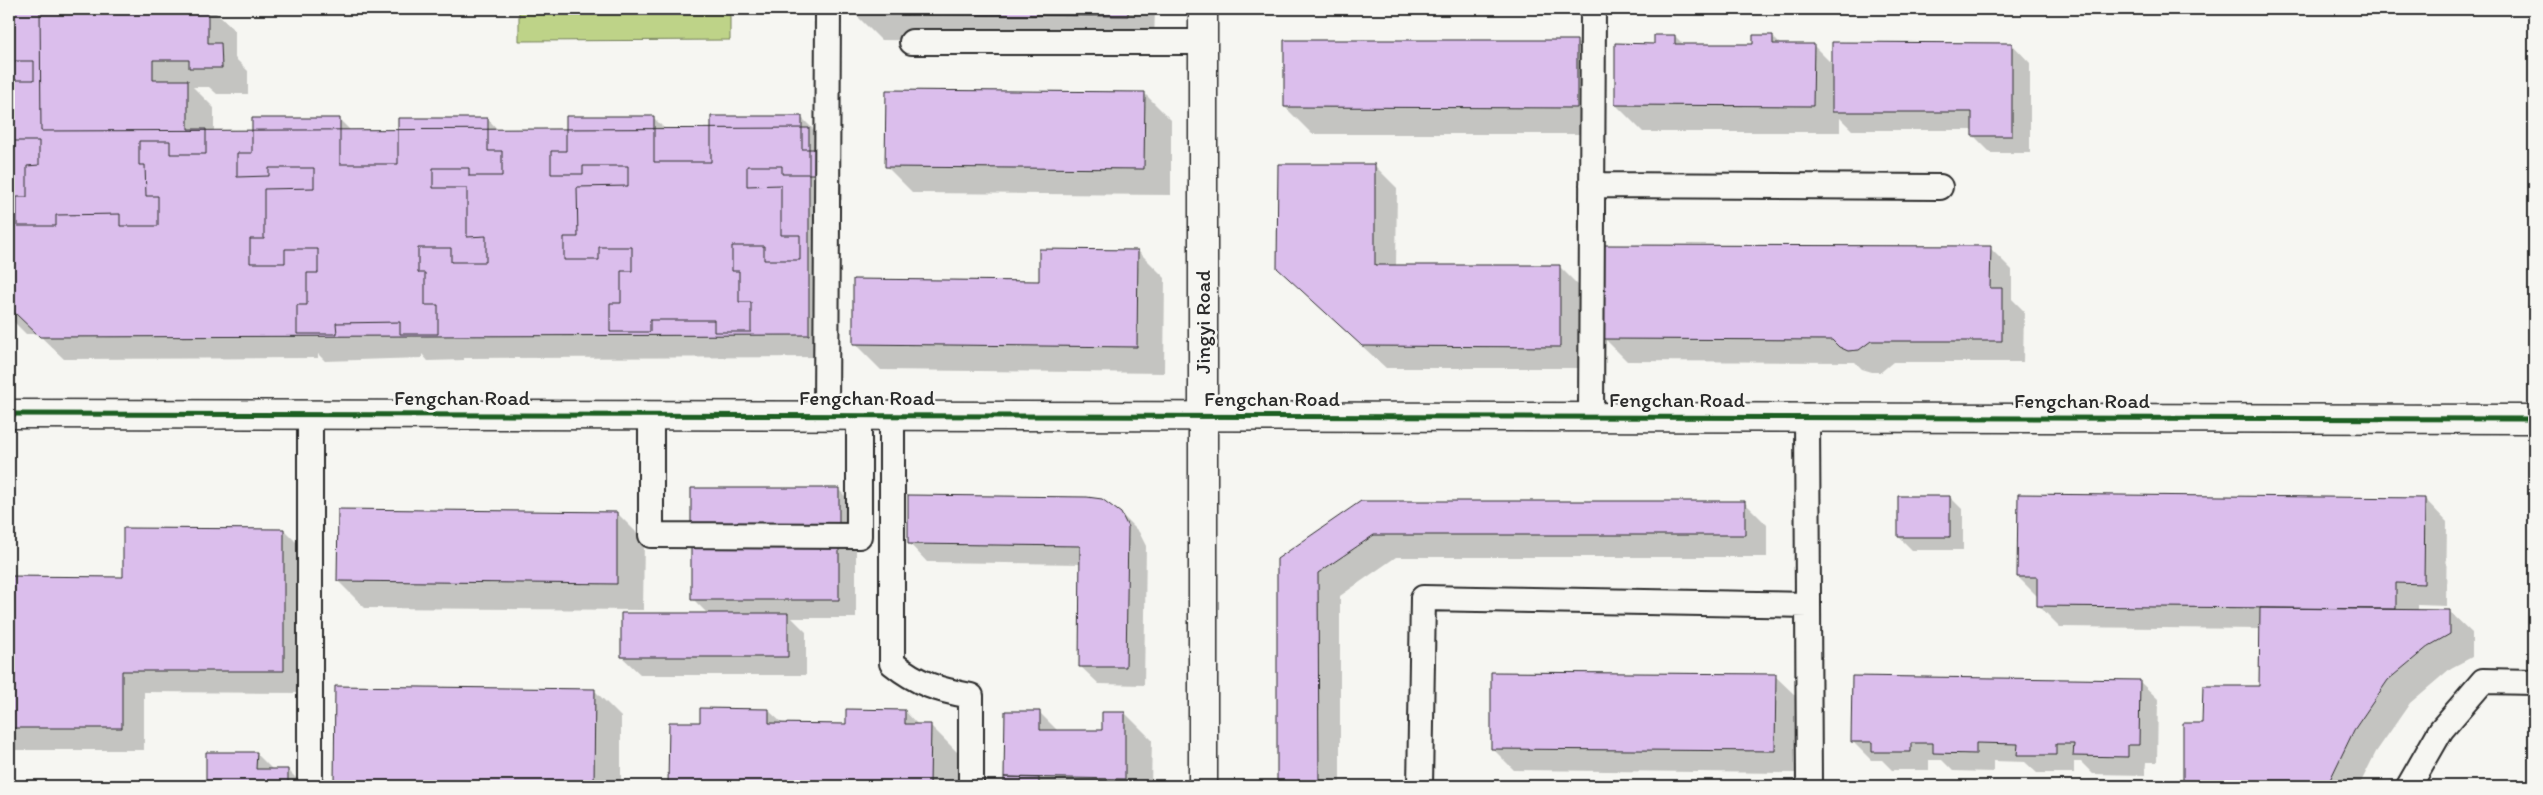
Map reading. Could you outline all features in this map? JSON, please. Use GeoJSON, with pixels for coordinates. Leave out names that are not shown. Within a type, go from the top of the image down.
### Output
{"type":"FeatureCollection","features":[{"type":"Feature","properties":{"kind":"street","name":"Jingyi Road"},"geometry":{"type":"LineString","coordinates":[[1203,9],[1203,786]]}},
{"type":"Feature","properties":{"kind":"street","name":"Fengchan Road"},"geometry":{"type":"LineString","coordinates":[[9,414],[892,414],[2534,419]]}},
{"type":"Feature","properties":{"kind":"lane"},"geometry":{"type":"LineString","coordinates":[[826,414],[828,9]]}},
{"type":"Feature","properties":{"kind":"lane"},"geometry":{"type":"LineString","coordinates":[[1592,416],[1593,9]]}},
{"type":"Feature","properties":{"kind":"lane"},"geometry":{"type":"LineString","coordinates":[[912,42],[1203,42]]}},
{"type":"Feature","properties":{"kind":"lane"},"geometry":{"type":"LineString","coordinates":[[1592,185],[1940,187]]}},
{"type":"Feature","properties":{"kind":"lane"},"geometry":{"type":"LineString","coordinates":[[310,414],[310,786]]}},
{"type":"Feature","properties":{"kind":"lane"},"geometry":{"type":"LineString","coordinates":[[651,414],[651,536],[859,536],[859,414]]}},
{"type":"Feature","properties":{"kind":"lane"},"geometry":{"type":"LineString","coordinates":[[892,414],[892,663],[911,678],[938,690],[971,696],[971,786]]}},
{"type":"Feature","properties":{"kind":"lane"},"geometry":{"type":"LineString","coordinates":[[1807,416],[1809,786]]}},
{"type":"Feature","properties":{"kind":"lane"},"geometry":{"type":"LineString","coordinates":[[1420,786],[1423,598],[1808,605]]}},
{"type":"Feature","properties":{"kind":"lane"},"geometry":{"type":"LineString","coordinates":[[2409,786],[2441,730],[2483,681],[2534,682]]}},
{"type":"Feature","properties":{"kind":"green space"},"geometry":{"type":"Polygon","coordinates":[[[519,9],[730,9],[730,40],[519,41],[519,9]]]}},
{"type":"Feature","properties":{"kind":"building"},"geometry":{"type":"Polygon","coordinates":[[[9,9],[208,9],[208,43],[221,43],[222,68],[189,68],[189,60],[153,60],[153,80],[188,80],[188,129],[206,129],[206,154],[170,154],[170,141],[139,141],[139,165],[145,165],[146,196],[158,196],[158,226],[120,226],[120,214],[56,215],[56,226],[17,226],[17,197],[27,197],[27,166],[39,165],[39,141],[9,141],[9,80],[34,80],[34,61],[9,61],[9,9]]]}},
{"type":"Feature","properties":{"kind":"building"},"geometry":{"type":"Polygon","coordinates":[[[9,9],[40,9],[41,131],[809,128],[809,335],[40,337],[15,313],[9,313],[9,9]]]}},
{"type":"Feature","properties":{"kind":"building"},"geometry":{"type":"Polygon","coordinates":[[[853,9],[1128,9],[1128,16],[853,14],[853,9]]]}},
{"type":"Feature","properties":{"kind":"building"},"geometry":{"type":"Polygon","coordinates":[[[1654,35],[1675,35],[1675,44],[1753,44],[1753,35],[1773,35],[1773,44],[1814,44],[1813,106],[1615,105],[1615,43],[1654,44],[1654,35]]]}},
{"type":"Feature","properties":{"kind":"building"},"geometry":{"type":"Polygon","coordinates":[[[1284,40],[1577,40],[1577,108],[1284,107],[1284,40]]]}},
{"type":"Feature","properties":{"kind":"building"},"geometry":{"type":"Polygon","coordinates":[[[1832,42],[2012,43],[2012,136],[1972,136],[1972,112],[1832,112],[1832,42]]]}},
{"type":"Feature","properties":{"kind":"building"},"geometry":{"type":"Polygon","coordinates":[[[886,90],[1145,92],[1144,169],[885,167],[886,90]]]}},
{"type":"Feature","properties":{"kind":"building"},"geometry":{"type":"Polygon","coordinates":[[[566,116],[654,116],[654,162],[711,162],[711,116],[802,116],[802,149],[815,149],[815,174],[782,174],[782,166],[747,166],[747,186],[781,185],[781,235],[800,235],[800,260],[764,260],[764,246],[732,246],[732,271],[739,271],[739,302],[751,302],[751,332],[714,332],[714,320],[650,320],[650,332],[610,332],[610,303],[621,303],[621,271],[632,271],[632,247],[599,247],[599,260],[564,260],[564,237],[578,237],[577,187],[628,186],[628,166],[583,166],[583,174],[551,174],[551,151],[566,151],[566,116]]]}},
{"type":"Feature","properties":{"kind":"building"},"geometry":{"type":"Polygon","coordinates":[[[252,118],[340,118],[340,164],[398,164],[398,118],[488,118],[488,151],[502,151],[502,176],[469,176],[469,168],[433,168],[433,188],[467,188],[467,237],[486,236],[486,262],[451,262],[451,248],[418,248],[418,273],[425,273],[425,305],[438,305],[438,334],[400,334],[400,322],[336,323],[337,334],[297,334],[297,305],[307,305],[307,273],[318,273],[318,249],[285,249],[285,263],[250,263],[250,239],[264,239],[264,189],[314,188],[314,168],[269,168],[269,176],[237,177],[237,153],[252,153],[252,118]]]}},
{"type":"Feature","properties":{"kind":"building"},"geometry":{"type":"Polygon","coordinates":[[[1278,164],[1375,164],[1375,265],[1560,265],[1560,347],[1362,346],[1277,268],[1278,164]]]}},
{"type":"Feature","properties":{"kind":"building"},"geometry":{"type":"Polygon","coordinates":[[[1604,245],[1991,246],[1990,288],[2002,288],[2002,341],[1871,341],[1859,350],[1848,351],[1839,347],[1832,340],[1603,339],[1604,245]]]}},
{"type":"Feature","properties":{"kind":"building"},"geometry":{"type":"Polygon","coordinates":[[[1039,249],[1138,250],[1137,347],[853,344],[853,279],[1039,281],[1039,249]]]}},
{"type":"Feature","properties":{"kind":"building"},"geometry":{"type":"Polygon","coordinates":[[[691,488],[839,488],[839,600],[691,600],[691,488]]]}},
{"type":"Feature","properties":{"kind":"building"},"geometry":{"type":"Polygon","coordinates":[[[2018,494],[2425,498],[2424,584],[2396,583],[2396,609],[2037,606],[2037,577],[2017,577],[2018,494]]]}},
{"type":"Feature","properties":{"kind":"building"},"geometry":{"type":"Polygon","coordinates":[[[908,495],[1087,497],[1102,499],[1121,513],[1128,527],[1126,667],[1079,667],[1080,546],[908,544],[908,495]]]}},
{"type":"Feature","properties":{"kind":"building"},"geometry":{"type":"Polygon","coordinates":[[[1898,496],[1950,496],[1950,537],[1898,537],[1898,496]]]}},
{"type":"Feature","properties":{"kind":"building"},"geometry":{"type":"Polygon","coordinates":[[[1361,501],[1745,501],[1745,535],[1374,535],[1318,573],[1319,786],[1277,786],[1277,559],[1361,501]]]}},
{"type":"Feature","properties":{"kind":"building"},"geometry":{"type":"Polygon","coordinates":[[[338,509],[617,512],[617,584],[337,581],[338,509]]]}},
{"type":"Feature","properties":{"kind":"building"},"geometry":{"type":"Polygon","coordinates":[[[123,528],[284,529],[284,671],[122,671],[122,728],[9,728],[9,576],[123,577],[123,528]]]}},
{"type":"Feature","properties":{"kind":"building"},"geometry":{"type":"Polygon","coordinates":[[[2260,608],[2450,610],[2450,634],[2429,646],[2388,680],[2354,730],[2327,786],[2183,786],[2183,723],[2202,723],[2203,686],[2259,686],[2260,608]]]}},
{"type":"Feature","properties":{"kind":"building"},"geometry":{"type":"Polygon","coordinates":[[[621,613],[788,613],[788,657],[621,657],[621,613]]]}},
{"type":"Feature","properties":{"kind":"building"},"geometry":{"type":"Polygon","coordinates":[[[1491,672],[1776,674],[1775,751],[1491,749],[1491,672]]]}},
{"type":"Feature","properties":{"kind":"building"},"geometry":{"type":"Polygon","coordinates":[[[1852,676],[2140,680],[2139,745],[2128,745],[2128,757],[2073,756],[2074,744],[2056,744],[2056,755],[2017,755],[2018,744],[1976,743],[1976,754],[1933,753],[1933,743],[1911,743],[1911,752],[1872,752],[1872,742],[1851,742],[1852,676]]]}},
{"type":"Feature","properties":{"kind":"building"},"geometry":{"type":"Polygon","coordinates":[[[335,686],[595,689],[594,786],[334,785],[335,686]]]}},
{"type":"Feature","properties":{"kind":"building"},"geometry":{"type":"Polygon","coordinates":[[[700,708],[769,709],[769,723],[846,724],[846,709],[905,710],[905,724],[931,724],[930,786],[668,786],[669,722],[700,722],[700,708]]]}},
{"type":"Feature","properties":{"kind":"building"},"geometry":{"type":"Polygon","coordinates":[[[1005,711],[1040,711],[1040,730],[1102,730],[1102,712],[1125,712],[1125,779],[1004,777],[1005,711]]]}},
{"type":"Feature","properties":{"kind":"building"},"geometry":{"type":"Polygon","coordinates":[[[206,752],[257,752],[256,769],[288,769],[288,786],[206,786],[206,752]]]}},
{"type":"Feature","properties":{"kind":"building"},"geometry":{"type":"Polygon","coordinates":[[[1004,777],[1039,778],[1039,786],[1004,786],[1004,777]]]}},
{"type":"Feature","properties":{"kind":"cycle path"},"geometry":{"type":"LineString","coordinates":[[9,414],[2534,419]]}}]}
